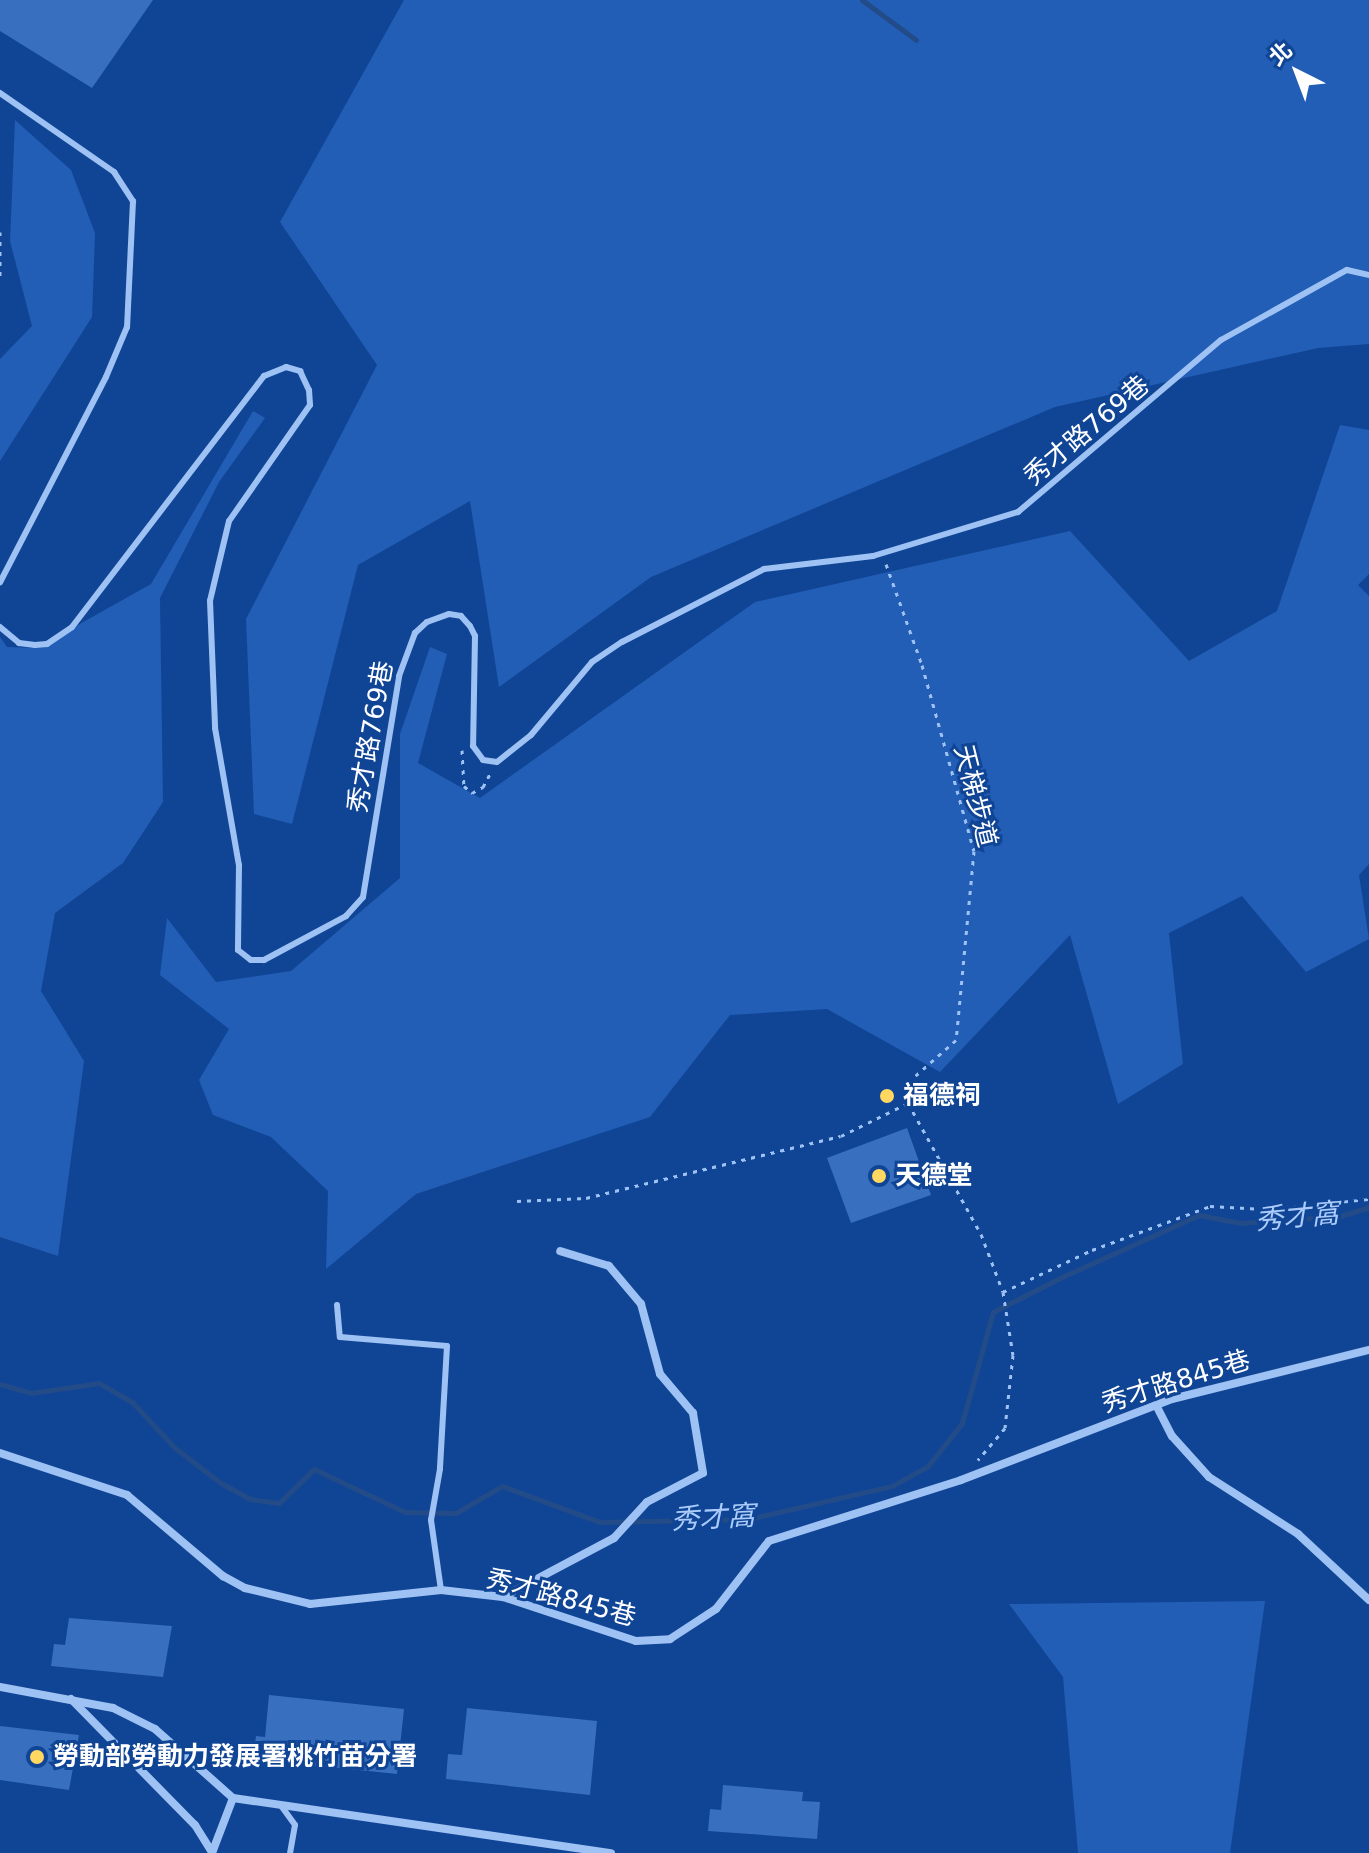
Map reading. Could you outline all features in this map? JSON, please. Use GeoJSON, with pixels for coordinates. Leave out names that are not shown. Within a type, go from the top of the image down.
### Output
{"type":"FeatureCollection","features":[{"type":"Feature","properties":{"kind":"street"},"geometry":{"type":"LineString","coordinates":[[503,1597],[614,1538],[647,1502],[703,1473],[693,1413],[660,1374],[641,1304],[609,1266],[560,1251]]}},
{"type":"Feature","properties":{"kind":"street","name":"秀才路845巷"},"geometry":{"type":"LineString","coordinates":[[0,1453],[127,1495],[223,1576],[245,1588],[310,1604],[441,1590],[503,1597],[636,1641],[670,1639],[716,1609],[769,1541],[961,1480],[1156,1405],[1369,1350]]}},
{"type":"Feature","properties":{"kind":"street"},"geometry":{"type":"LineString","coordinates":[[1156,1405],[1172,1436],[1209,1477],[1298,1534],[1369,1600]]}},
{"type":"Feature","properties":{"kind":"street"},"geometry":{"type":"LineString","coordinates":[[0,1687],[113,1708],[155,1729],[233,1798],[611,1853]]}},
{"type":"Feature","properties":{"kind":"street"},"geometry":{"type":"LineString","coordinates":[[71,1698],[195,1825],[212,1853]]}},
{"type":"Feature","properties":{"kind":"street"},"geometry":{"type":"LineString","coordinates":[[212,1853],[233,1798]]}},
{"type":"Feature","properties":{"kind":"lane"},"geometry":{"type":"LineString","coordinates":[[0,93],[114,172],[133,201],[127,327],[106,377],[0,582]]}},
{"type":"Feature","properties":{"kind":"lane","name":"秀才路769巷"},"geometry":{"type":"LineString","coordinates":[[0,627],[19,643],[47,644],[64,634],[83,617],[264,376],[286,367],[300,371],[310,405],[229,521],[210,601],[215,728],[239,865],[238,950],[251,960],[264,960],[346,916],[363,897],[399,676],[415,633],[427,622],[449,614],[461,616],[475,636],[473,746],[483,760],[497,762],[531,735],[592,662],[622,642],[764,569],[873,556],[1018,512],[1221,340],[1347,270],[1369,275]]}},
{"type":"Feature","properties":{"kind":"lane"},"geometry":{"type":"LineString","coordinates":[[337,1305],[340,1337],[447,1346],[440,1469],[431,1520],[441,1590]]}},
{"type":"Feature","properties":{"kind":"lane"},"geometry":{"type":"LineString","coordinates":[[282,1807],[295,1825],[290,1853]]}},
{"type":"Feature","properties":{"kind":"path"},"geometry":{"type":"LineString","coordinates":[[0,232],[0,276]]}},
{"type":"Feature","properties":{"kind":"path","name":"天梯步道"},"geometry":{"type":"LineString","coordinates":[[873,556],[891,567],[974,851],[956,1040],[904,1086],[908,1103]]}},
{"type":"Feature","properties":{"kind":"path"},"geometry":{"type":"LineString","coordinates":[[517,1201],[586,1198],[841,1136],[908,1103],[981,1234],[1003,1292],[1013,1355],[1005,1428],[961,1480]]}},
{"type":"Feature","properties":{"kind":"path"},"geometry":{"type":"LineString","coordinates":[[1003,1292],[1092,1250],[1210,1206],[1264,1209],[1369,1199]]}},
{"type":"Feature","properties":{"kind":"shaded area"},"geometry":{"type":"Polygon","coordinates":[[[404,0],[1369,0],[1369,344],[1318,348],[1055,407],[651,577],[499,687],[470,501],[358,565],[292,824],[254,814],[246,619],[377,365],[280,222],[404,0]]]}},
{"type":"Feature","properties":{"kind":"shaded area"},"geometry":{"type":"Polygon","coordinates":[[[15,120],[71,170],[95,233],[92,317],[0,461],[0,359],[32,326],[10,241],[15,120]]]}},
{"type":"Feature","properties":{"kind":"shaded area"},"geometry":{"type":"Polygon","coordinates":[[[253,411],[265,418],[219,482],[160,598],[163,802],[123,863],[55,913],[41,991],[84,1061],[58,1256],[0,1237],[0,637],[7,647],[37,648],[151,584],[253,411]]]}},
{"type":"Feature","properties":{"kind":"shaded area"},"geometry":{"type":"Polygon","coordinates":[[[1340,425],[1369,430],[1369,574],[1358,585],[1369,596],[1369,864],[1359,875],[1369,939],[1306,972],[1242,896],[1169,933],[1183,1064],[1118,1104],[1070,935],[940,1072],[827,1009],[730,1015],[650,1117],[416,1194],[326,1269],[328,1191],[271,1137],[213,1115],[199,1080],[229,1029],[160,975],[167,918],[216,982],[291,971],[400,878],[400,734],[430,647],[447,654],[418,763],[480,798],[755,602],[1070,531],[1189,661],[1277,611],[1340,425]]]}},
{"type":"Feature","properties":{"kind":"shaded area"},"geometry":{"type":"Polygon","coordinates":[[[1265,1601],[1230,1853],[1078,1853],[1063,1677],[1009,1604],[1265,1601]]]}},
{"type":"Feature","properties":{"kind":"building"},"geometry":{"type":"Polygon","coordinates":[[[0,0],[153,0],[92,88],[0,31],[0,0]]]}},
{"type":"Feature","properties":{"kind":"building","name":"天德堂"},"geometry":{"type":"Polygon","coordinates":[[[907,1128],[931,1195],[851,1223],[827,1158],[907,1128]]]}},
{"type":"Feature","properties":{"kind":"building"},"geometry":{"type":"Polygon","coordinates":[[[69,1618],[172,1626],[163,1677],[51,1666],[54,1644],[65,1645],[69,1618]]]}},
{"type":"Feature","properties":{"kind":"building"},"geometry":{"type":"Polygon","coordinates":[[[269,1695],[404,1709],[397,1774],[253,1759],[256,1736],[265,1737],[269,1695]]]}},
{"type":"Feature","properties":{"kind":"building"},"geometry":{"type":"Polygon","coordinates":[[[467,1708],[597,1721],[590,1795],[446,1779],[448,1754],[462,1755],[467,1708]]]}},
{"type":"Feature","properties":{"kind":"building","name":"勞動部勞動力發展署桃竹苗分署"},"geometry":{"type":"Polygon","coordinates":[[[0,1726],[79,1735],[69,1790],[0,1780],[0,1726]]]}},
{"type":"Feature","properties":{"kind":"building"},"geometry":{"type":"Polygon","coordinates":[[[723,1785],[803,1792],[802,1801],[820,1802],[817,1839],[708,1831],[710,1809],[721,1810],[723,1785]]]}},
{"type":"Feature","properties":{"kind":"waterway"},"geometry":{"type":"LineString","coordinates":[[862,0],[916,40]]}},
{"type":"Feature","properties":{"kind":"waterway","name":"秀才窩"},"geometry":{"type":"LineString","coordinates":[[0,1384],[31,1393],[99,1383],[133,1403],[175,1448],[221,1483],[250,1499],[279,1503],[314,1469],[405,1512],[456,1513],[502,1486],[600,1522],[749,1519],[892,1486],[928,1466],[962,1423],[993,1312],[1062,1277],[1199,1215],[1240,1223],[1340,1216],[1369,1207]]}},
{"type":"Feature","properties":{"kind":"place","name":"福德祠"},"geometry":{"type":"Point","coordinates":[887,1096]}},
{"type":"Feature","properties":{"kind":"place","name":"天德堂"},"geometry":{"type":"Point","coordinates":[879,1176]}},
{"type":"Feature","properties":{"kind":"place","name":"勞動部勞動力發展署桃竹苗分署"},"geometry":{"type":"Point","coordinates":[37,1757]}}]}
